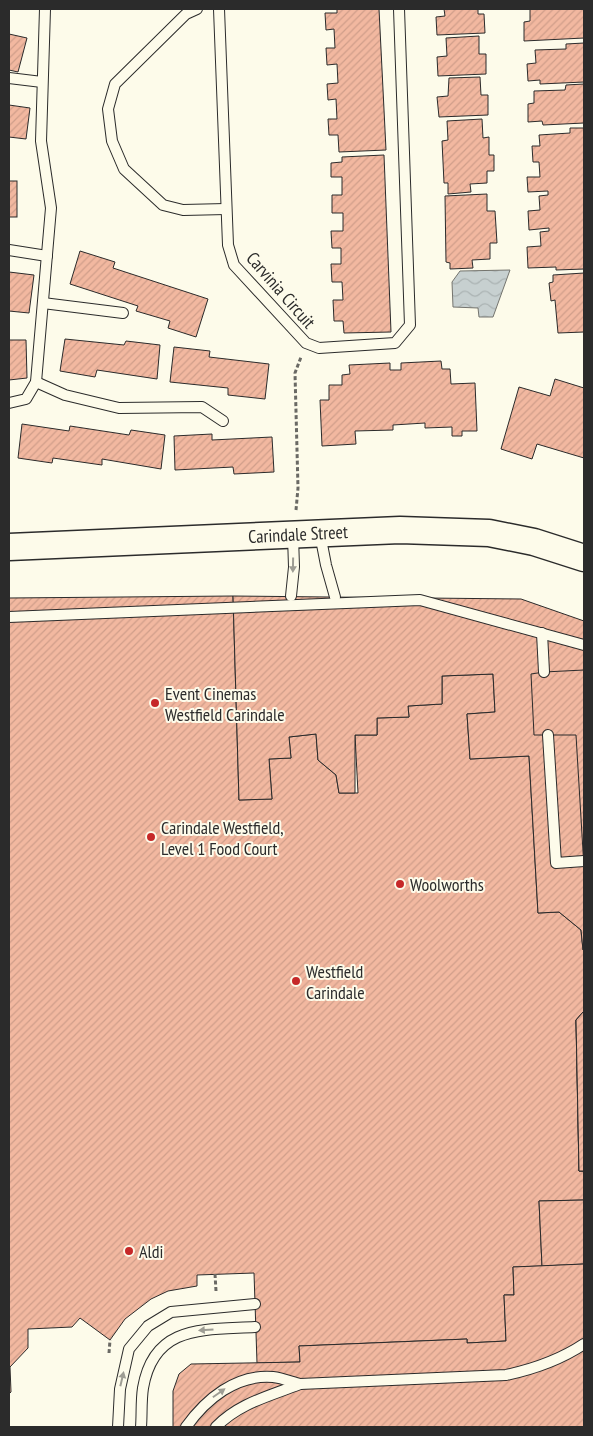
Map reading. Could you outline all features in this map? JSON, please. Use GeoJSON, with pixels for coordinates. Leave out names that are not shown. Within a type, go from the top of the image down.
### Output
{"type":"FeatureCollection","features":[{"type":"Feature","properties":{"kind":"street","name":"Carindale Street"},"geometry":{"type":"LineString","coordinates":[[9,547],[400,530],[489,533],[534,542],[584,558]]}},
{"type":"Feature","properties":{"kind":"lane"},"geometry":{"type":"LineString","coordinates":[[9,403],[26,399],[36,382],[51,208],[40,141],[45,9]]}},
{"type":"Feature","properties":{"kind":"lane"},"geometry":{"type":"LineString","coordinates":[[197,9],[186,14],[114,84],[108,110],[112,141],[124,168],[163,205],[183,210],[226,209]]}},
{"type":"Feature","properties":{"kind":"lane","name":"Carvinia Circuit"},"geometry":{"type":"LineString","coordinates":[[219,9],[228,245],[234,265],[306,343],[319,348],[395,343],[410,325],[400,9]]}},
{"type":"Feature","properties":{"kind":"lane"},"geometry":{"type":"LineString","coordinates":[[9,78],[42,82]]}},
{"type":"Feature","properties":{"kind":"lane"},"geometry":{"type":"LineString","coordinates":[[9,250],[47,256]]}},
{"type":"Feature","properties":{"kind":"lane"},"geometry":{"type":"LineString","coordinates":[[43,303],[123,313]]}},
{"type":"Feature","properties":{"kind":"lane"},"geometry":{"type":"LineString","coordinates":[[36,382],[65,395],[119,408],[202,408],[223,421]]}},
{"type":"Feature","properties":{"kind":"lane"},"geometry":{"type":"LineString","coordinates":[[320,533],[335,597]]}},
{"type":"Feature","properties":{"kind":"lane"},"geometry":{"type":"LineString","coordinates":[[292,596],[294,567],[293,535]]}},
{"type":"Feature","properties":{"kind":"lane"},"geometry":{"type":"LineString","coordinates":[[9,617],[420,600],[584,645]]}},
{"type":"Feature","properties":{"kind":"lane"},"geometry":{"type":"LineString","coordinates":[[542,633],[544,672]]}},
{"type":"Feature","properties":{"kind":"lane"},"geometry":{"type":"LineString","coordinates":[[548,735],[556,862],[584,861]]}},
{"type":"Feature","properties":{"kind":"lane"},"geometry":{"type":"LineString","coordinates":[[118,1427],[120,1389],[129,1349],[148,1326],[171,1312],[254,1304]]}},
{"type":"Feature","properties":{"kind":"lane"},"geometry":{"type":"LineString","coordinates":[[141,1427],[143,1388],[152,1360],[165,1345],[183,1334],[201,1330],[255,1327]]}},
{"type":"Feature","properties":{"kind":"lane"},"geometry":{"type":"LineString","coordinates":[[186,1427],[202,1406],[213,1397],[230,1386],[245,1380],[274,1377],[300,1384],[506,1375],[534,1369],[571,1353],[584,1344]]}},
{"type":"Feature","properties":{"kind":"lane"},"geometry":{"type":"LineString","coordinates":[[216,1427],[239,1408],[300,1384]]}},
{"type":"Feature","properties":{"kind":"path"},"geometry":{"type":"LineString","coordinates":[[293,535],[298,488],[295,373],[306,343]]}},
{"type":"Feature","properties":{"kind":"path"},"geometry":{"type":"LineString","coordinates":[[109,1353],[110,1340]]}},
{"type":"Feature","properties":{"kind":"water"},"geometry":{"type":"Polygon","coordinates":[[[510,270],[493,317],[479,317],[478,308],[453,307],[452,282],[460,271],[510,270]]]}},
{"type":"Feature","properties":{"kind":"building"},"geometry":{"type":"Polygon","coordinates":[[[337,9],[379,9],[386,150],[339,152],[338,135],[329,135],[328,119],[337,119],[336,99],[328,100],[327,84],[338,83],[337,64],[327,65],[326,48],[335,48],[334,29],[326,30],[325,13],[337,13],[337,9]]]}},
{"type":"Feature","properties":{"kind":"building"},"geometry":{"type":"Polygon","coordinates":[[[444,9],[478,9],[478,14],[484,14],[485,33],[437,35],[436,17],[445,16],[444,9]]]}},
{"type":"Feature","properties":{"kind":"building"},"geometry":{"type":"Polygon","coordinates":[[[530,9],[584,9],[584,38],[524,41],[524,22],[530,21],[530,9]]]}},
{"type":"Feature","properties":{"kind":"building"},"geometry":{"type":"Polygon","coordinates":[[[9,34],[27,38],[18,72],[9,70],[9,34]]]}},
{"type":"Feature","properties":{"kind":"building"},"geometry":{"type":"Polygon","coordinates":[[[479,36],[479,54],[486,54],[486,74],[438,76],[437,57],[447,56],[446,38],[479,36]]]}},
{"type":"Feature","properties":{"kind":"building"},"geometry":{"type":"Polygon","coordinates":[[[584,43],[584,82],[540,84],[540,80],[528,81],[527,64],[536,63],[535,50],[566,49],[566,44],[584,43]]]}},
{"type":"Feature","properties":{"kind":"building"},"geometry":{"type":"Polygon","coordinates":[[[480,77],[481,95],[488,95],[488,115],[439,117],[437,97],[448,96],[449,78],[480,77]]]}},
{"type":"Feature","properties":{"kind":"building"},"geometry":{"type":"Polygon","coordinates":[[[584,84],[584,123],[543,125],[542,121],[528,122],[528,104],[534,103],[534,91],[565,90],[566,85],[584,84]]]}},
{"type":"Feature","properties":{"kind":"building"},"geometry":{"type":"Polygon","coordinates":[[[9,105],[30,108],[26,139],[9,137],[9,105]]]}},
{"type":"Feature","properties":{"kind":"building"},"geometry":{"type":"Polygon","coordinates":[[[482,119],[483,138],[489,137],[489,155],[494,155],[494,171],[487,171],[487,183],[470,184],[471,192],[448,194],[448,183],[444,183],[442,141],[448,140],[447,121],[482,119]]]}},
{"type":"Feature","properties":{"kind":"building"},"geometry":{"type":"Polygon","coordinates":[[[570,128],[584,128],[584,269],[528,268],[527,247],[541,246],[540,232],[549,231],[549,228],[529,230],[528,211],[540,210],[539,196],[548,195],[548,191],[528,192],[527,177],[540,177],[539,162],[533,162],[532,146],[540,146],[539,135],[570,133],[570,128]]]}},
{"type":"Feature","properties":{"kind":"building"},"geometry":{"type":"Polygon","coordinates":[[[384,155],[391,332],[344,333],[343,321],[334,321],[333,300],[343,300],[342,282],[332,282],[331,264],[341,264],[341,248],[332,248],[331,231],[343,231],[343,213],[332,213],[332,195],[342,195],[342,177],[331,177],[331,163],[342,162],[342,157],[384,155]]]}},
{"type":"Feature","properties":{"kind":"building"},"geometry":{"type":"Polygon","coordinates":[[[9,181],[17,181],[17,217],[9,217],[9,181]]]}},
{"type":"Feature","properties":{"kind":"building"},"geometry":{"type":"Polygon","coordinates":[[[487,194],[487,211],[495,211],[497,243],[490,243],[490,259],[472,260],[473,268],[450,269],[450,263],[446,262],[445,196],[487,194]]]}},
{"type":"Feature","properties":{"kind":"building"},"geometry":{"type":"Polygon","coordinates":[[[80,251],[115,262],[113,268],[208,299],[196,337],[168,328],[170,321],[136,311],[138,306],[70,284],[80,251]]]}},
{"type":"Feature","properties":{"kind":"building"},"geometry":{"type":"Polygon","coordinates":[[[9,272],[34,275],[29,313],[9,311],[9,272]]]}},
{"type":"Feature","properties":{"kind":"building"},"geometry":{"type":"Polygon","coordinates":[[[584,273],[584,332],[558,333],[555,300],[551,301],[549,283],[553,282],[553,275],[584,273]]]}},
{"type":"Feature","properties":{"kind":"building"},"geometry":{"type":"Polygon","coordinates":[[[65,339],[124,345],[126,341],[160,345],[157,379],[97,370],[95,377],[60,371],[65,339]]]}},
{"type":"Feature","properties":{"kind":"building"},"geometry":{"type":"Polygon","coordinates":[[[9,340],[26,340],[27,378],[9,380],[9,340]]]}},
{"type":"Feature","properties":{"kind":"building"},"geometry":{"type":"Polygon","coordinates":[[[174,347],[210,351],[209,357],[269,364],[265,399],[228,395],[228,388],[170,382],[174,347]]]}},
{"type":"Feature","properties":{"kind":"building"},"geometry":{"type":"Polygon","coordinates":[[[441,361],[442,369],[450,369],[451,384],[475,383],[477,431],[462,431],[462,436],[452,436],[452,427],[425,428],[425,423],[393,425],[393,430],[355,431],[356,444],[322,446],[320,400],[329,400],[329,385],[342,385],[342,375],[350,374],[349,365],[390,363],[390,370],[401,370],[401,363],[441,361]]]}},
{"type":"Feature","properties":{"kind":"building"},"geometry":{"type":"Polygon","coordinates":[[[555,379],[584,388],[584,458],[537,444],[532,459],[501,449],[519,387],[550,396],[555,379]]]}},
{"type":"Feature","properties":{"kind":"building"},"geometry":{"type":"Polygon","coordinates":[[[22,424],[69,431],[70,426],[129,435],[131,430],[165,435],[161,469],[102,459],[102,465],[53,458],[52,463],[18,458],[22,424]]]}},
{"type":"Feature","properties":{"kind":"building"},"geometry":{"type":"Polygon","coordinates":[[[212,434],[212,440],[272,437],[274,472],[234,474],[233,467],[175,470],[174,436],[212,434]]]}},
{"type":"Feature","properties":{"kind":"building","name":"Westfield Carindale"},"geometry":{"type":"Polygon","coordinates":[[[233,596],[239,800],[272,799],[269,759],[291,758],[289,737],[316,734],[318,760],[336,775],[339,793],[358,793],[355,735],[377,735],[377,718],[409,717],[408,706],[442,704],[442,676],[493,674],[495,712],[467,714],[470,759],[529,756],[538,913],[559,912],[581,930],[584,950],[584,1011],[576,1020],[579,1171],[584,1171],[584,1200],[539,1201],[542,1266],[513,1267],[514,1295],[504,1295],[506,1341],[467,1343],[467,1339],[299,1346],[300,1362],[257,1363],[254,1273],[197,1275],[197,1286],[168,1291],[151,1299],[125,1319],[110,1340],[80,1318],[72,1327],[28,1329],[28,1348],[10,1367],[11,1392],[9,1394],[9,598],[233,596]]]}},
{"type":"Feature","properties":{"kind":"building"},"geometry":{"type":"Polygon","coordinates":[[[233,596],[521,599],[584,621],[584,950],[581,930],[559,912],[538,913],[529,756],[470,759],[467,714],[495,712],[493,674],[442,676],[442,704],[408,706],[409,717],[377,718],[377,735],[355,735],[355,793],[339,793],[336,775],[318,760],[316,734],[289,737],[291,758],[269,759],[272,799],[239,800],[233,596]]]}},
{"type":"Feature","properties":{"kind":"building"},"geometry":{"type":"Polygon","coordinates":[[[584,670],[584,868],[576,735],[534,735],[531,674],[584,670]]]}},
{"type":"Feature","properties":{"kind":"building"},"geometry":{"type":"Polygon","coordinates":[[[584,1011],[584,1171],[579,1171],[576,1020],[584,1011]]]}},
{"type":"Feature","properties":{"kind":"building"},"geometry":{"type":"Polygon","coordinates":[[[584,1011],[584,1171],[579,1171],[576,1020],[584,1011]]]}},
{"type":"Feature","properties":{"kind":"building"},"geometry":{"type":"Polygon","coordinates":[[[584,1200],[584,1264],[542,1266],[539,1201],[584,1200]]]}},
{"type":"Feature","properties":{"kind":"building"},"geometry":{"type":"Polygon","coordinates":[[[584,1264],[584,1427],[173,1427],[173,1391],[179,1374],[191,1364],[300,1362],[299,1346],[467,1339],[467,1343],[506,1341],[504,1295],[514,1295],[513,1267],[584,1264]]]}},
{"type":"Feature","properties":{"kind":"place","name":"Event Cinemas Westfield Carindale"},"geometry":{"type":"Point","coordinates":[155,703]}},
{"type":"Feature","properties":{"kind":"place","name":"Carindale Westfield, Level 1 Food Court"},"geometry":{"type":"Point","coordinates":[151,837]}},
{"type":"Feature","properties":{"kind":"place","name":"Woolworths"},"geometry":{"type":"Point","coordinates":[400,884]}},
{"type":"Feature","properties":{"kind":"place","name":"Westfield Carindale"},"geometry":{"type":"Point","coordinates":[296,981]}},
{"type":"Feature","properties":{"kind":"place","name":"Aldi"},"geometry":{"type":"Point","coordinates":[129,1251]}}]}
